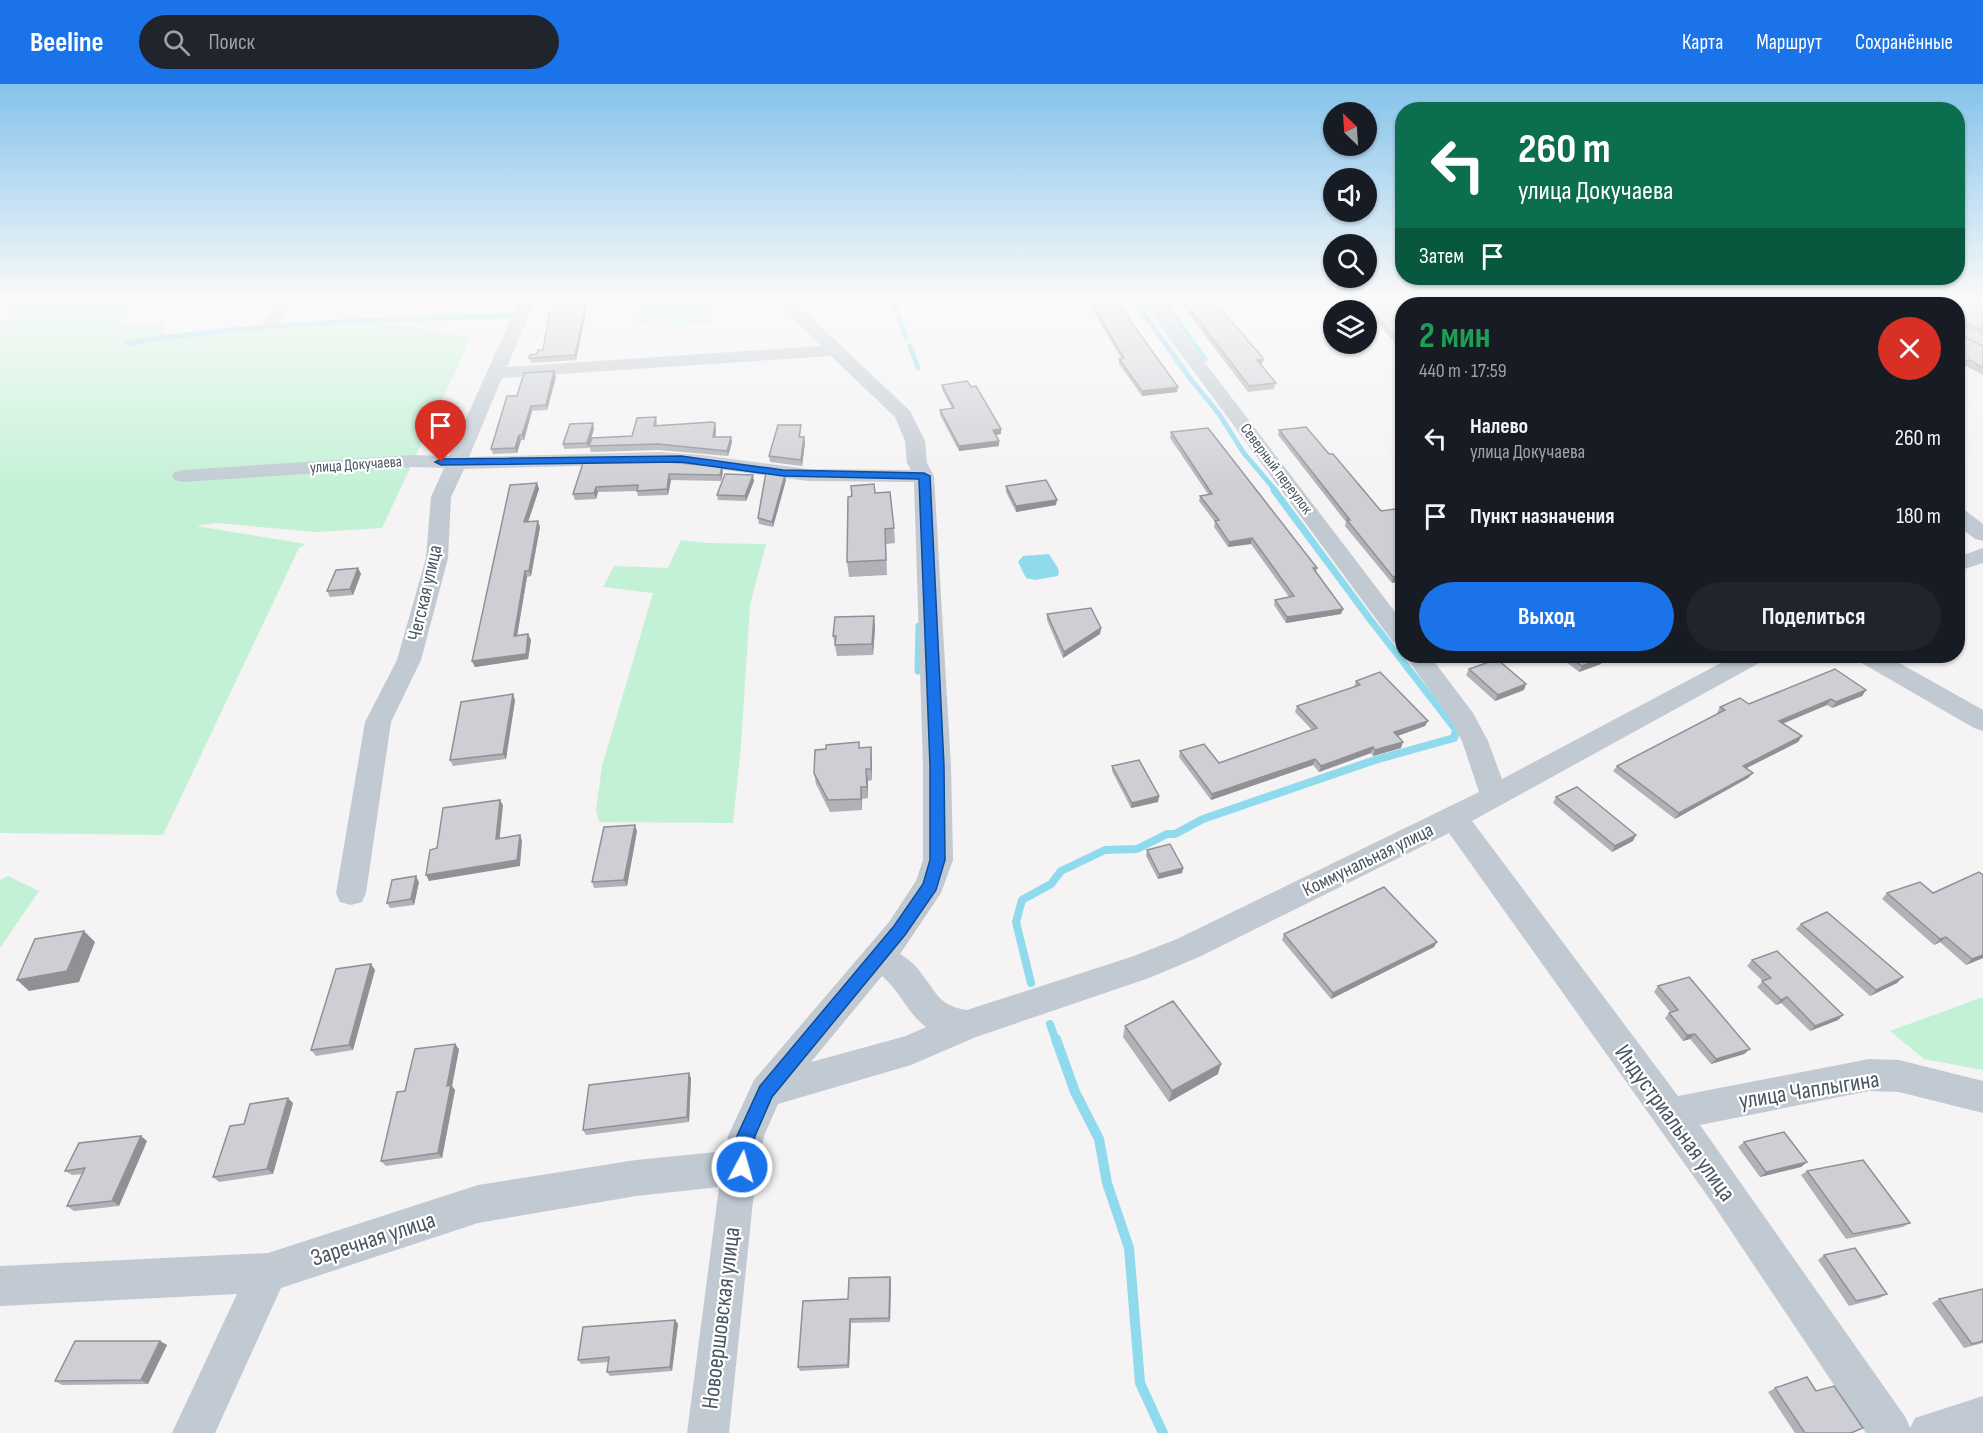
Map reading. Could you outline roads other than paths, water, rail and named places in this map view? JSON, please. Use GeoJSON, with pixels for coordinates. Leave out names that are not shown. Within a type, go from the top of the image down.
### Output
{"type":"FeatureCollection","features":[{"type":"Feature","properties":{"kind":"street","name":"Чегская улица"},"geometry":{"type":"LineString","coordinates":[[351,892],[378,722],[409,660],[437,558],[439,508],[456,463],[500,364]]}},
{"type":"Feature","properties":{"kind":"street"},"geometry":{"type":"LineString","coordinates":[[496,373],[630,364]]}},
{"type":"Feature","properties":{"kind":"street","name":"Новоершовская улица"},"geometry":{"type":"LineString","coordinates":[[708,1433],[735,1201],[746,1136],[766,1091],[880,956],[930,885],[938,860],[937,766],[924,476],[917,463],[915,441],[903,415],[850,364]]}},
{"type":"Feature","properties":{"kind":"street","name":"Северный переулок"},"geometry":{"type":"LineString","coordinates":[[1197,364],[1395,628]]}},
{"type":"Feature","properties":{"kind":"street","name":"улица Докучаева"},"geometry":{"type":"LineString","coordinates":[[182,476],[413,461],[456,463],[681,459],[783,473],[924,476]]}},
{"type":"Feature","properties":{"kind":"street"},"geometry":{"type":"LineString","coordinates":[[1965,521],[1983,534]]}},
{"type":"Feature","properties":{"kind":"street"},"geometry":{"type":"LineString","coordinates":[[1965,561],[1983,555]]}},
{"type":"Feature","properties":{"kind":"street"},"geometry":{"type":"LineString","coordinates":[[1421,663],[1460,713],[1475,741],[1495,797]]}},
{"type":"Feature","properties":{"kind":"street","name":"Коммунальная улица"},"geometry":{"type":"LineString","coordinates":[[766,1091],[911,1050],[967,1025],[1138,968],[1188,948],[1495,797],[1739,663]]}},
{"type":"Feature","properties":{"kind":"street"},"geometry":{"type":"LineString","coordinates":[[1881,663],[1983,722]]}},
{"type":"Feature","properties":{"kind":"street","name":"Индустриальная улица"},"geometry":{"type":"LineString","coordinates":[[1454,818],[1724,1188],[1891,1433]]}},
{"type":"Feature","properties":{"kind":"street"},"geometry":{"type":"LineString","coordinates":[[880,956],[911,984],[920,1000],[933,1015],[948,1023],[967,1025]]}},
{"type":"Feature","properties":{"kind":"street","name":"улица Чаплыгина"},"geometry":{"type":"LineString","coordinates":[[1670,1114],[1869,1076],[1899,1076],[1983,1096]]}},
{"type":"Feature","properties":{"kind":"street","name":"Заречная улица"},"geometry":{"type":"LineString","coordinates":[[0,1286],[268,1273],[478,1204],[636,1178],[742,1167]]}},
{"type":"Feature","properties":{"kind":"street"},"geometry":{"type":"LineString","coordinates":[[193,1433],[268,1273]]}},
{"type":"Feature","properties":{"kind":"street"},"geometry":{"type":"LineString","coordinates":[[1930,1433],[1983,1417]]}},
{"type":"Feature","properties":{"kind":"water"},"geometry":{"type":"Polygon","coordinates":[[[1049,554],[1059,570],[1058,576],[1035,580],[1026,578],[1018,562],[1023,556],[1049,554]]]}},
{"type":"Feature","properties":{"kind":"waterway"},"geometry":{"type":"LineString","coordinates":[[917,364],[918,368]]}},
{"type":"Feature","properties":{"kind":"waterway"},"geometry":{"type":"LineString","coordinates":[[1180,364],[1219,414],[1243,452],[1276,491]]}},
{"type":"Feature","properties":{"kind":"waterway"},"geometry":{"type":"LineString","coordinates":[[1274,490],[1395,651]]}},
{"type":"Feature","properties":{"kind":"waterway"},"geometry":{"type":"LineString","coordinates":[[918,671],[919,626]]}},
{"type":"Feature","properties":{"kind":"waterway"},"geometry":{"type":"LineString","coordinates":[[1404,663],[1456,730],[1455,733]]}},
{"type":"Feature","properties":{"kind":"waterway"},"geometry":{"type":"LineString","coordinates":[[1031,983],[1016,922],[1022,900],[1051,884],[1061,871],[1105,850],[1137,849],[1167,834],[1175,834],[1203,819],[1375,760],[1454,738],[1456,731]]}},
{"type":"Feature","properties":{"kind":"waterway"},"geometry":{"type":"LineString","coordinates":[[1050,1024],[1056,1041]]}},
{"type":"Feature","properties":{"kind":"waterway"},"geometry":{"type":"LineString","coordinates":[[1056,1039],[1075,1092],[1099,1139],[1107,1183],[1129,1248],[1140,1383],[1163,1433]]}}]}
